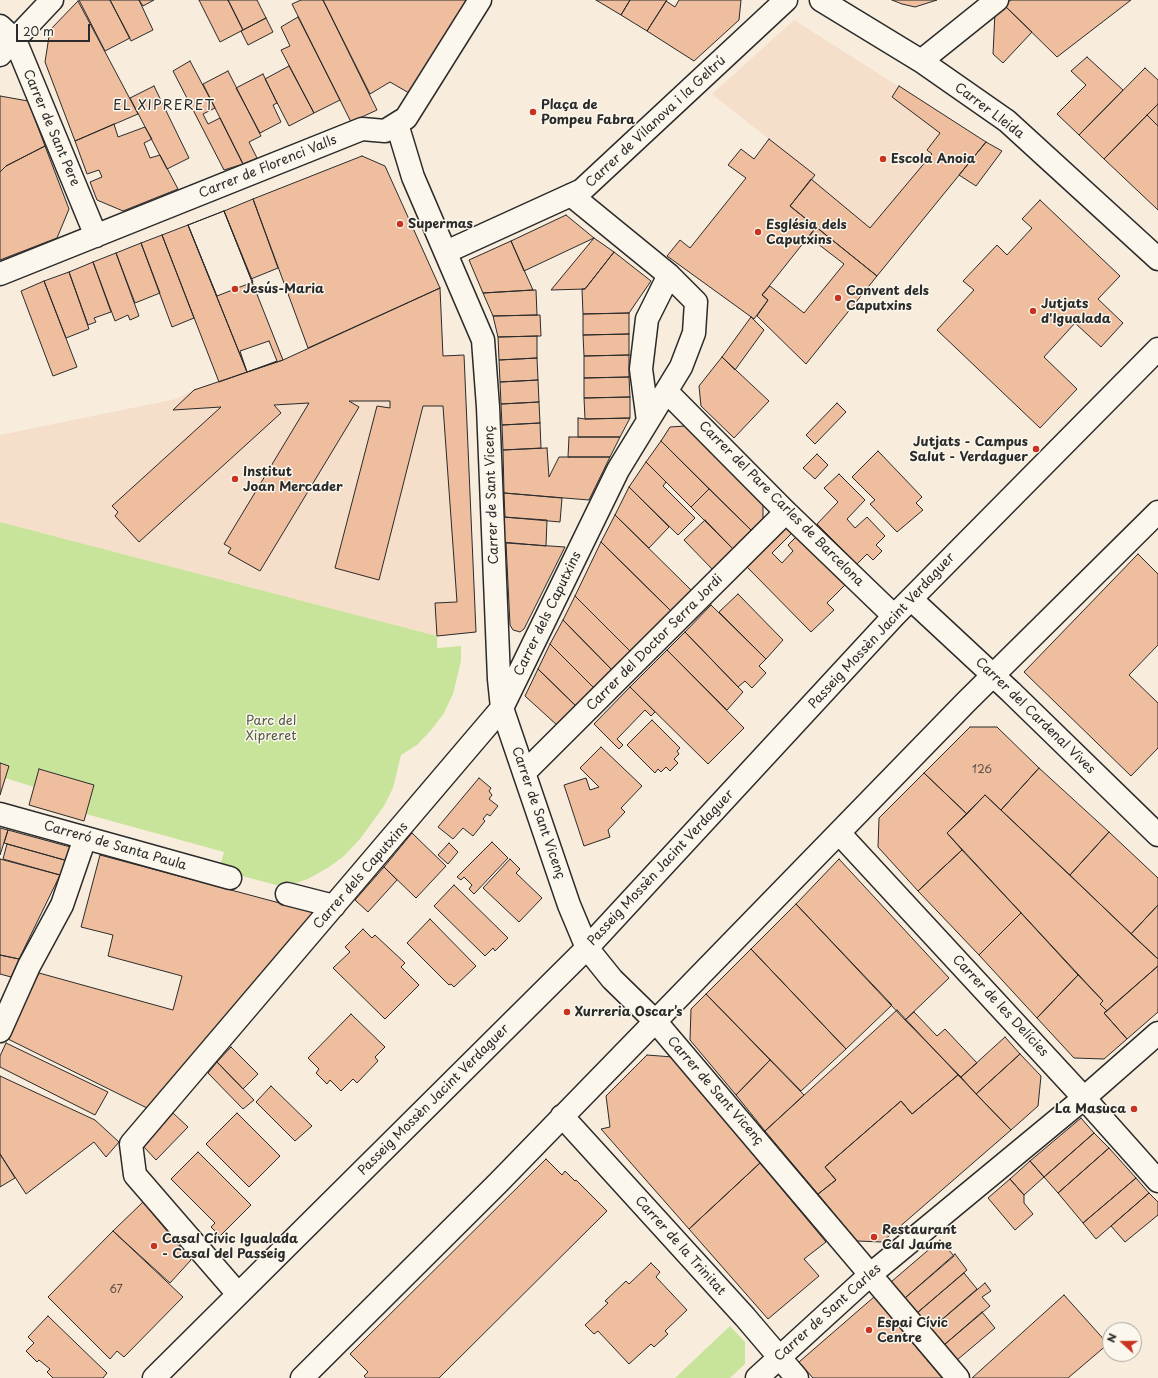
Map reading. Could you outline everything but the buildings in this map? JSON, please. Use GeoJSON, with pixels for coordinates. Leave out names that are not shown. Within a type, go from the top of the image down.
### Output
{"type":"FeatureCollection","features":[{"type":"Feature","properties":{"kind":"street"},"geometry":{"type":"LineString","coordinates":[[5,40],[52,0]]}},
{"type":"Feature","properties":{"kind":"street","name":"Carrer de Florenci Valls"},"geometry":{"type":"LineString","coordinates":[[0,274],[362,129],[385,131],[406,118],[480,0]]}},
{"type":"Feature","properties":{"kind":"street","name":"Carrer de Vilanova i la Geltrú"},"geometry":{"type":"LineString","coordinates":[[446,252],[582,190],[786,0]]}},
{"type":"Feature","properties":{"kind":"street","name":"Carrer Lleida"},"geometry":{"type":"LineString","coordinates":[[821,0],[921,61],[1007,121],[1158,260]]}},
{"type":"Feature","properties":{"kind":"street"},"geometry":{"type":"LineString","coordinates":[[921,61],[997,0]]}},
{"type":"Feature","properties":{"kind":"street","name":"Carrer de Sant Pere"},"geometry":{"type":"LineString","coordinates":[[5,40],[96,236]]}},
{"type":"Feature","properties":{"kind":"street","name":"Carrer de Sant Vicenç"},"geometry":{"type":"LineString","coordinates":[[396,124],[413,178],[483,340],[488,407],[499,671],[502,708],[569,905],[588,948],[612,979],[656,1022],[958,1378]]}},
{"type":"Feature","properties":{"kind":"street","name":"Carrer dels Caputxins"},"geometry":{"type":"LineString","coordinates":[[238,1294],[135,1175],[131,1144],[502,708],[618,470],[681,367],[694,333],[696,302],[669,275],[571,195]]}},
{"type":"Feature","properties":{"kind":"street"},"geometry":{"type":"LineString","coordinates":[[648,420],[641,369],[647,319],[669,275]]}},
{"type":"Feature","properties":{"kind":"street","name":"Passeig Mossèn Jacint Verdaguer"},"geometry":{"type":"LineString","coordinates":[[154,1378],[588,948],[894,616],[1158,349]]}},
{"type":"Feature","properties":{"kind":"street","name":"Carrer del Pare Carles de Barcelona"},"geometry":{"type":"LineString","coordinates":[[667,392],[786,512],[894,616]]}},
{"type":"Feature","properties":{"kind":"street","name":"Carrer del Doctor Serra Jordi"},"geometry":{"type":"LineString","coordinates":[[524,773],[786,512]]}},
{"type":"Feature","properties":{"kind":"street"},"geometry":{"type":"LineString","coordinates":[[304,1377],[498,1183],[993,675],[1158,512]]}},
{"type":"Feature","properties":{"kind":"street","name":"Carrer del Cardenal Vives"},"geometry":{"type":"LineString","coordinates":[[911,599],[993,675],[1158,835]]}},
{"type":"Feature","properties":{"kind":"street","name":"Carreró de Santa Paula"},"geometry":{"type":"LineString","coordinates":[[0,814],[230,878]]}},
{"type":"Feature","properties":{"kind":"street","name":"Carrer de les Delícies"},"geometry":{"type":"LineString","coordinates":[[839,833],[1084,1098],[1158,1181]]}},
{"type":"Feature","properties":{"kind":"street"},"geometry":{"type":"LineString","coordinates":[[0,1031],[30,966],[62,905],[85,838]]}},
{"type":"Feature","properties":{"kind":"street"},"geometry":{"type":"LineString","coordinates":[[288,894],[334,906]]}},
{"type":"Feature","properties":{"kind":"street","name":"Carrer de Sant Carles"},"geometry":{"type":"LineString","coordinates":[[757,1378],[871,1274],[1084,1098],[1158,1033]]}},
{"type":"Feature","properties":{"kind":"street","name":"Carrer de la Trinitat"},"geometry":{"type":"LineString","coordinates":[[562,1116],[797,1378]]}},
{"type":"Feature","properties":{"kind":"shaded area","name":"Escola Anoia"},"geometry":{"type":"Polygon","coordinates":[[[794,20],[986,142],[877,276],[790,206],[814,175],[712,94],[794,20]]]}},
{"type":"Feature","properties":{"kind":"shaded area","name":"Institut Joan Mercader"},"geometry":{"type":"Polygon","coordinates":[[[440,288],[443,356],[464,355],[476,632],[437,636],[0,522],[0,435],[176,399],[194,390],[283,360],[440,288]]]}},
{"type":"Feature","properties":{"kind":"green space","name":"Parc del Xipreret"},"geometry":{"type":"Polygon","coordinates":[[[0,522],[437,636],[437,648],[461,646],[461,661],[453,694],[444,713],[432,729],[417,745],[401,755],[393,788],[384,806],[360,839],[343,857],[329,867],[308,879],[284,887],[219,870],[224,852],[86,814],[84,821],[29,805],[34,787],[5,778],[0,795],[0,522]]]}},
{"type":"Feature","properties":{"kind":"green space"},"geometry":{"type":"Polygon","coordinates":[[[730,1326],[745,1342],[745,1364],[730,1378],[675,1378],[730,1326]]]}},
{"type":"Feature","properties":{"kind":"place","name":"Plaça de Pompeu Fabra"},"geometry":{"type":"Point","coordinates":[533,112]}},
{"type":"Feature","properties":{"kind":"place","name":"Escola Anoia"},"geometry":{"type":"Point","coordinates":[883,159]}},
{"type":"Feature","properties":{"kind":"place","name":"Supermas"},"geometry":{"type":"Point","coordinates":[400,224]}},
{"type":"Feature","properties":{"kind":"place","name":"Església dels Caputxins"},"geometry":{"type":"Point","coordinates":[758,232]}},
{"type":"Feature","properties":{"kind":"place","name":"Jesús-Maria"},"geometry":{"type":"Point","coordinates":[235,289]}},
{"type":"Feature","properties":{"kind":"place","name":"Convent dels Caputxins"},"geometry":{"type":"Point","coordinates":[838,298]}},
{"type":"Feature","properties":{"kind":"place","name":"Jutjats d'Igualada"},"geometry":{"type":"Point","coordinates":[1033,311]}},
{"type":"Feature","properties":{"kind":"place","name":"Jutjats - Campus Salut - Verdaguer"},"geometry":{"type":"Point","coordinates":[1036,449]}},
{"type":"Feature","properties":{"kind":"place","name":"Institut Joan Mercader"},"geometry":{"type":"Point","coordinates":[235,479]}},
{"type":"Feature","properties":{"kind":"place","name":"Xurreria Oscar’s"},"geometry":{"type":"Point","coordinates":[567,1012]}},
{"type":"Feature","properties":{"kind":"place","name":"La Masuca"},"geometry":{"type":"Point","coordinates":[1134,1109]}},
{"type":"Feature","properties":{"kind":"place","name":"Restaurant Cal Jaume"},"geometry":{"type":"Point","coordinates":[874,1237]}},
{"type":"Feature","properties":{"kind":"place","name":"Casal Cívic Igualada - Casal del Passeig"},"geometry":{"type":"Point","coordinates":[154,1246]}},
{"type":"Feature","properties":{"kind":"place","name":"Espai Cívic Centre"},"geometry":{"type":"Point","coordinates":[869,1330]}},
{"type":"Feature","properties":{"kind":"district","name":"EL XIPRERET"},"geometry":{"type":"Point","coordinates":[164,106]}}]}
